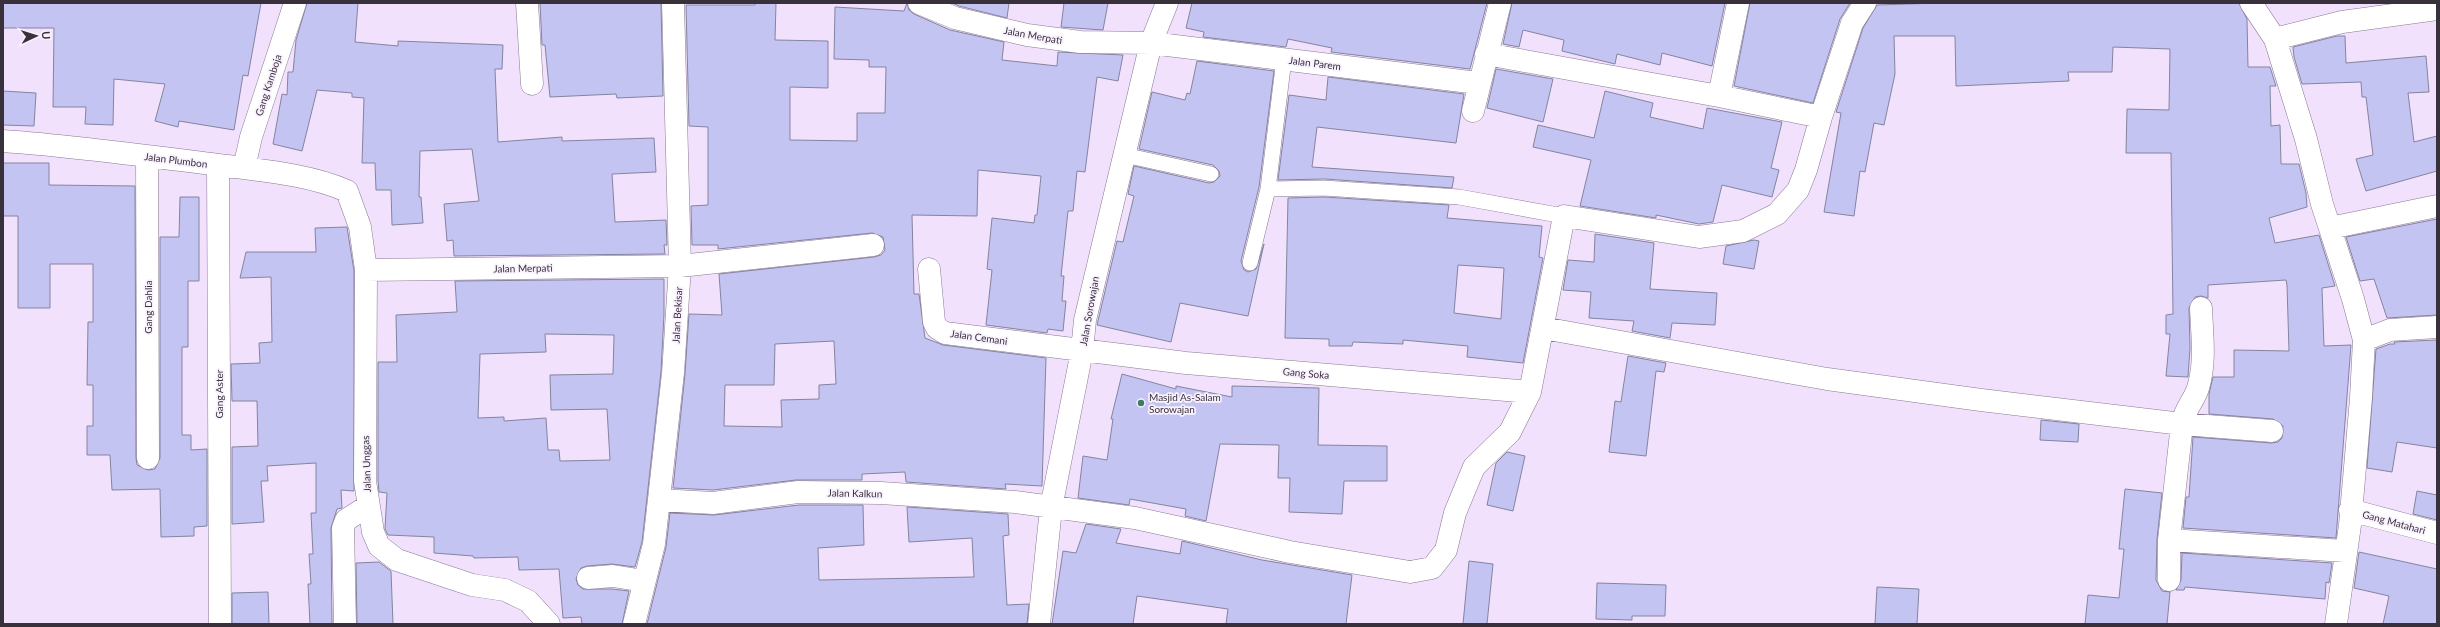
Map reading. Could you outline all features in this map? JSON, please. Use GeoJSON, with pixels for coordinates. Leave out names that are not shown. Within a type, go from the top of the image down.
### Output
{"type":"FeatureCollection","features":[{"type":"Feature","properties":{"kind":"street","name":"Gang Kamboja"},"geometry":{"type":"LineString","coordinates":[[244,168],[251,137],[295,3]]}},
{"type":"Feature","properties":{"kind":"street"},"geometry":{"type":"LineString","coordinates":[[527,3],[532,84]]}},
{"type":"Feature","properties":{"kind":"street","name":"Jalan Bekisar"},"geometry":{"type":"LineString","coordinates":[[634,624],[654,544],[674,373],[680,266],[673,3]]}},
{"type":"Feature","properties":{"kind":"street","name":"Jalan Sorowajan"},"geometry":{"type":"LineString","coordinates":[[1039,624],[1052,508],[1082,351],[1087,312],[1151,43],[1167,3]]}},
{"type":"Feature","properties":{"kind":"street"},"geometry":{"type":"LineString","coordinates":[[1472,111],[1478,83],[1500,3]]}},
{"type":"Feature","properties":{"kind":"street"},"geometry":{"type":"LineString","coordinates":[[1718,96],[1738,3]]}},
{"type":"Feature","properties":{"kind":"street"},"geometry":{"type":"LineString","coordinates":[[1564,216],[1698,237],[1743,231],[1777,214],[1798,190],[1806,170],[1821,117],[1852,23],[1865,3]]}},
{"type":"Feature","properties":{"kind":"street"},"geometry":{"type":"LineString","coordinates":[[2251,3],[2275,39],[2330,228],[2354,299],[2364,340],[2361,398],[2350,510],[2336,624]]}},
{"type":"Feature","properties":{"kind":"street","name":"Jalan Merpati"},"geometry":{"type":"LineString","coordinates":[[931,5],[955,18],[1027,35],[1080,42],[1151,43]]}},
{"type":"Feature","properties":{"kind":"street"},"geometry":{"type":"LineString","coordinates":[[2275,39],[2342,22],[2437,9]]}},
{"type":"Feature","properties":{"kind":"street","name":"Jalan Parem"},"geometry":{"type":"LineString","coordinates":[[1151,43],[1478,83]]}},
{"type":"Feature","properties":{"kind":"street"},"geometry":{"type":"LineString","coordinates":[[1486,54],[1718,96],[1821,117]]}},
{"type":"Feature","properties":{"kind":"street","name":"Jalan Plumbon"},"geometry":{"type":"LineString","coordinates":[[3,141],[83,147],[244,168],[319,181],[347,191]]}},
{"type":"Feature","properties":{"kind":"street","name":"Gang Dahlia"},"geometry":{"type":"LineString","coordinates":[[147,156],[148,458]]}},
{"type":"Feature","properties":{"kind":"street","name":"Gang Aster"},"geometry":{"type":"LineString","coordinates":[[218,165],[220,624]]}},
{"type":"Feature","properties":{"kind":"street","name":"Jalan Unggas"},"geometry":{"type":"LineString","coordinates":[[347,191],[360,226],[366,270],[365,461],[368,506],[373,532],[379,546],[397,560],[472,586],[505,590],[528,601],[549,624]]}},
{"type":"Feature","properties":{"kind":"street"},"geometry":{"type":"LineString","coordinates":[[2330,228],[2437,206]]}},
{"type":"Feature","properties":{"kind":"street","name":"Jalan Kalkun"},"geometry":{"type":"LineString","coordinates":[[659,500],[713,503],[798,492],[881,493],[1015,502],[1135,518],[1290,552],[1410,572],[1432,568],[1446,550],[1455,513],[1474,467],[1510,432],[1530,392],[1564,216]]}},
{"type":"Feature","properties":{"kind":"street","name":"Jalan Merpati"},"geometry":{"type":"LineString","coordinates":[[366,270],[680,266],[873,245]]}},
{"type":"Feature","properties":{"kind":"street","name":"Jalan Cemani"},"geometry":{"type":"LineString","coordinates":[[929,269],[931,304],[936,328],[945,333],[1082,351]]}},
{"type":"Feature","properties":{"kind":"street"},"geometry":{"type":"LineString","coordinates":[[2169,580],[2169,540],[2182,424],[2185,410],[2198,390],[2203,367],[2201,308]]}},
{"type":"Feature","properties":{"kind":"street"},"geometry":{"type":"LineString","coordinates":[[2364,340],[2390,330],[2437,327]]}},
{"type":"Feature","properties":{"kind":"street"},"geometry":{"type":"LineString","coordinates":[[1543,328],[1827,379],[1981,400],[2182,424],[2272,431]]}},
{"type":"Feature","properties":{"kind":"street","name":"Gang Soka"},"geometry":{"type":"LineString","coordinates":[[1082,351],[1186,363],[1530,392]]}},
{"type":"Feature","properties":{"kind":"street"},"geometry":{"type":"LineString","coordinates":[[344,624],[343,528],[346,520],[368,506]]}},
{"type":"Feature","properties":{"kind":"street","name":"Gang Matahari"},"geometry":{"type":"LineString","coordinates":[[2350,510],[2437,533]]}},
{"type":"Feature","properties":{"kind":"street"},"geometry":{"type":"LineString","coordinates":[[2169,540],[2345,551]]}},
{"type":"Feature","properties":{"kind":"street"},"geometry":{"type":"LineString","coordinates":[[588,578],[614,576],[644,581]]}},
{"type":"Feature","properties":{"kind":"lane"},"geometry":{"type":"LineString","coordinates":[[1250,263],[1268,188],[1284,59]]}},
{"type":"Feature","properties":{"kind":"lane"},"geometry":{"type":"LineString","coordinates":[[1124,155],[1211,174]]}},
{"type":"Feature","properties":{"kind":"lane"},"geometry":{"type":"LineString","coordinates":[[1268,188],[1324,188],[1459,197],[1564,216]]}},
{"type":"Feature","properties":{"kind":"building"},"geometry":{"type":"Polygon","coordinates":[[[3,3],[261,3],[248,76],[243,75],[234,130],[179,121],[178,127],[155,121],[165,84],[114,79],[113,125],[85,124],[86,107],[53,107],[54,28],[3,28],[3,3]]]}},
{"type":"Feature","properties":{"kind":"building"},"geometry":{"type":"Polygon","coordinates":[[[307,3],[358,3],[355,42],[398,46],[398,41],[503,45],[502,69],[495,69],[498,142],[562,137],[562,141],[654,138],[656,172],[612,174],[615,222],[666,220],[667,245],[664,245],[665,254],[454,256],[453,240],[447,241],[444,204],[479,201],[472,149],[420,151],[419,197],[421,197],[423,223],[392,225],[391,190],[376,190],[375,163],[362,163],[364,98],[352,97],[352,93],[317,90],[302,151],[273,144],[282,94],[287,95],[288,72],[293,72],[296,40],[307,3]]]}},
{"type":"Feature","properties":{"kind":"building"},"geometry":{"type":"Polygon","coordinates":[[[540,3],[661,3],[663,96],[617,98],[616,94],[550,97],[545,45],[542,45],[540,3]]]}},
{"type":"Feature","properties":{"kind":"building"},"geometry":{"type":"Polygon","coordinates":[[[755,3],[776,3],[775,40],[828,41],[828,88],[790,87],[790,140],[857,141],[857,113],[885,113],[886,67],[869,67],[869,60],[834,59],[835,7],[904,11],[907,3],[909,10],[914,14],[950,30],[1004,42],[1002,60],[1057,66],[1058,52],[1123,55],[1118,81],[1097,77],[1085,172],[1077,171],[1073,211],[1068,211],[1061,276],[1064,276],[1062,301],[1066,301],[1063,331],[1048,329],[1047,333],[986,325],[992,270],[987,269],[992,218],[1034,223],[1035,215],[1037,215],[1041,176],[978,170],[977,216],[912,215],[914,294],[919,294],[925,338],[943,345],[1046,358],[1042,486],[1005,484],[1006,489],[906,482],[905,472],[862,474],[862,480],[796,480],[713,490],[673,488],[685,374],[689,314],[722,315],[719,274],[874,257],[881,255],[885,250],[883,237],[872,233],[718,249],[718,245],[692,245],[691,206],[708,205],[708,127],[689,126],[686,5],[755,5],[755,3]],[[834,341],[775,344],[774,385],[725,385],[724,426],[782,427],[781,400],[819,399],[819,385],[836,384],[834,341]]]}},
{"type":"Feature","properties":{"kind":"building"},"geometry":{"type":"Polygon","coordinates":[[[952,3],[1009,3],[1007,18],[959,6],[952,3]]]}},
{"type":"Feature","properties":{"kind":"building"},"geometry":{"type":"Polygon","coordinates":[[[1064,3],[1108,3],[1103,30],[1061,27],[1064,3]]]}},
{"type":"Feature","properties":{"kind":"building"},"geometry":{"type":"Polygon","coordinates":[[[1192,3],[1487,3],[1470,69],[1331,52],[1332,48],[1288,39],[1286,47],[1203,37],[1204,32],[1186,28],[1192,3]]]}},
{"type":"Feature","properties":{"kind":"building"},"geometry":{"type":"Polygon","coordinates":[[[1512,3],[1725,3],[1712,66],[1662,53],[1660,65],[1617,54],[1615,64],[1562,51],[1564,40],[1523,30],[1519,47],[1503,44],[1512,3]]]}},
{"type":"Feature","properties":{"kind":"building"},"geometry":{"type":"Polygon","coordinates":[[[1750,3],[1850,3],[1840,19],[1813,103],[1734,86],[1750,3]]]}},
{"type":"Feature","properties":{"kind":"building"},"geometry":{"type":"Polygon","coordinates":[[[1939,3],[2239,3],[2247,19],[2248,67],[2270,67],[2276,86],[2270,86],[2271,126],[2280,125],[2281,164],[2299,164],[2306,193],[2307,207],[2269,218],[2275,243],[2319,235],[2335,286],[2322,288],[2324,346],[2351,345],[2336,538],[2183,528],[2186,497],[2189,497],[2193,437],[2271,443],[2278,442],[2282,438],[2283,426],[2273,419],[2209,414],[2209,394],[2213,377],[2234,377],[2234,350],[2289,351],[2286,280],[2208,285],[2208,298],[2201,296],[2195,297],[2189,308],[2190,348],[2188,377],[2166,376],[2170,334],[2166,334],[2166,315],[2173,314],[2171,153],[2126,153],[2127,109],[2169,110],[2170,49],[2113,47],[2112,72],[2068,72],[2069,81],[1956,86],[1955,36],[1894,36],[1895,74],[1884,125],[1874,123],[1865,172],[1860,171],[1854,216],[1824,212],[1841,113],[1836,112],[1863,28],[1877,5],[1939,3]]]}},
{"type":"Feature","properties":{"kind":"building"},"geometry":{"type":"Polygon","coordinates":[[[2337,36],[2345,36],[2346,63],[2426,56],[2429,92],[2408,93],[2414,142],[2437,136],[2437,171],[2366,191],[2356,159],[2373,155],[2366,97],[2362,97],[2361,82],[2302,84],[2294,57],[2293,47],[2337,36]]]}},
{"type":"Feature","properties":{"kind":"building"},"geometry":{"type":"Polygon","coordinates":[[[1197,61],[1274,71],[1259,187],[1241,261],[1244,270],[1248,272],[1256,269],[1264,244],[1248,316],[1180,303],[1171,342],[1097,325],[1117,241],[1123,242],[1134,196],[1128,194],[1134,166],[1209,183],[1214,182],[1220,176],[1219,171],[1213,165],[1139,149],[1152,92],[1185,100],[1187,93],[1190,94],[1197,61]]]}},
{"type":"Feature","properties":{"kind":"building"},"geometry":{"type":"Polygon","coordinates":[[[1496,69],[1553,79],[1543,122],[1487,108],[1496,69]]]}},
{"type":"Feature","properties":{"kind":"building"},"geometry":{"type":"Polygon","coordinates":[[[1328,77],[1464,94],[1456,143],[1317,127],[1312,167],[1454,177],[1452,188],[1325,179],[1278,180],[1289,95],[1326,100],[1328,77]]]}},
{"type":"Feature","properties":{"kind":"building"},"geometry":{"type":"Polygon","coordinates":[[[3,91],[36,93],[34,126],[3,125],[3,91]]]}},
{"type":"Feature","properties":{"kind":"building"},"geometry":{"type":"Polygon","coordinates":[[[1605,91],[1653,103],[1650,117],[1703,129],[1707,108],[1782,122],[1771,168],[1779,170],[1772,197],[1722,185],[1713,222],[1699,224],[1656,215],[1656,218],[1580,206],[1591,160],[1533,147],[1538,125],[1594,138],[1605,91]]]}},
{"type":"Feature","properties":{"kind":"building"},"geometry":{"type":"Polygon","coordinates":[[[3,163],[49,163],[49,185],[135,186],[136,458],[137,465],[148,470],[155,469],[160,458],[160,237],[179,237],[180,197],[199,197],[199,281],[188,281],[188,347],[182,347],[182,435],[191,435],[191,450],[207,449],[207,526],[194,527],[194,536],[161,537],[160,489],[112,490],[110,455],[87,455],[87,426],[93,426],[93,385],[87,385],[88,322],[93,322],[93,264],[50,264],[50,308],[18,308],[18,216],[3,216],[3,163]]]}},
{"type":"Feature","properties":{"kind":"building"},"geometry":{"type":"Polygon","coordinates":[[[1324,197],[1449,205],[1447,218],[1542,226],[1539,257],[1543,258],[1523,363],[1467,357],[1468,346],[1403,340],[1403,344],[1353,342],[1352,346],[1329,346],[1329,339],[1285,338],[1288,198],[1324,197]],[[1458,265],[1454,313],[1501,319],[1504,268],[1458,265]]]}},
{"type":"Feature","properties":{"kind":"building"},"geometry":{"type":"Polygon","coordinates":[[[2437,219],[2437,315],[2387,318],[2374,279],[2360,281],[2346,237],[2437,219]]]}},
{"type":"Feature","properties":{"kind":"building"},"geometry":{"type":"Polygon","coordinates":[[[347,227],[354,271],[354,491],[341,490],[342,508],[337,509],[331,528],[332,624],[310,624],[308,584],[311,584],[309,554],[313,554],[311,513],[316,513],[316,463],[267,466],[268,481],[261,481],[264,522],[232,524],[232,447],[258,446],[257,401],[232,401],[231,364],[260,363],[259,343],[272,342],[271,277],[240,278],[246,252],[316,252],[315,228],[347,227]]]}},
{"type":"Feature","properties":{"kind":"building"},"geometry":{"type":"Polygon","coordinates":[[[1595,234],[1654,243],[1650,289],[1717,293],[1715,325],[1672,323],[1670,338],[1632,331],[1634,321],[1589,318],[1591,292],[1563,290],[1568,260],[1594,262],[1595,234]]]}},
{"type":"Feature","properties":{"kind":"building"},"geometry":{"type":"Polygon","coordinates":[[[1754,240],[1759,241],[1754,269],[1723,264],[1726,246],[1754,240]]]}},
{"type":"Feature","properties":{"kind":"building"},"geometry":{"type":"Polygon","coordinates":[[[664,279],[661,372],[642,542],[635,567],[612,564],[587,566],[581,568],[576,579],[578,585],[583,589],[612,589],[629,591],[622,624],[582,624],[581,617],[563,618],[559,569],[519,570],[518,557],[474,558],[473,556],[434,553],[434,537],[388,535],[385,529],[387,493],[379,492],[378,480],[378,362],[397,362],[396,315],[457,312],[455,281],[664,279]],[[545,334],[546,352],[480,354],[478,418],[504,417],[504,421],[546,418],[548,450],[559,450],[560,461],[610,460],[607,409],[551,410],[550,375],[613,374],[614,335],[545,334]]]}},
{"type":"Feature","properties":{"kind":"building"},"geometry":{"type":"Polygon","coordinates":[[[2437,340],[2437,448],[2397,442],[2392,472],[2367,468],[2376,349],[2390,344],[2395,344],[2394,342],[2437,340]]]}},
{"type":"Feature","properties":{"kind":"building"},"geometry":{"type":"Polygon","coordinates":[[[1628,356],[1666,363],[1664,372],[1656,371],[1646,456],[1609,452],[1615,401],[1621,402],[1628,356]]]}},
{"type":"Feature","properties":{"kind":"building"},"geometry":{"type":"Polygon","coordinates":[[[1122,374],[1176,389],[1176,386],[1232,397],[1232,386],[1319,388],[1318,445],[1387,446],[1387,481],[1344,481],[1342,514],[1289,512],[1290,478],[1278,478],[1279,445],[1220,444],[1206,521],[1185,516],[1186,509],[1130,499],[1129,505],[1078,498],[1083,456],[1107,460],[1113,419],[1111,419],[1122,374]]]}},
{"type":"Feature","properties":{"kind":"building"},"geometry":{"type":"Polygon","coordinates":[[[2041,420],[2079,424],[2078,442],[2040,440],[2041,420]]]}},
{"type":"Feature","properties":{"kind":"building"},"geometry":{"type":"Polygon","coordinates":[[[1507,452],[1525,456],[1513,511],[1487,505],[1496,463],[1507,452]]]}},
{"type":"Feature","properties":{"kind":"building"},"geometry":{"type":"Polygon","coordinates":[[[2125,489],[2162,493],[2157,539],[2156,580],[2162,591],[2170,592],[2167,624],[2085,624],[2088,595],[2119,598],[2124,549],[2119,549],[2125,489]]]}},
{"type":"Feature","properties":{"kind":"building"},"geometry":{"type":"Polygon","coordinates":[[[2417,491],[2437,495],[2437,520],[2413,514],[2417,491]]]}},
{"type":"Feature","properties":{"kind":"building"},"geometry":{"type":"Polygon","coordinates":[[[799,505],[863,505],[864,545],[818,548],[819,580],[974,577],[972,538],[909,542],[907,507],[1008,514],[1009,535],[1003,536],[1007,605],[1029,604],[1027,624],[647,624],[666,547],[670,513],[714,515],[799,505]]]}},
{"type":"Feature","properties":{"kind":"building"},"geometry":{"type":"Polygon","coordinates":[[[1086,524],[1121,529],[1116,543],[1180,554],[1182,541],[1262,560],[1352,575],[1346,624],[1226,624],[1228,609],[1137,596],[1133,624],[1052,624],[1063,551],[1076,553],[1086,524]]]}},
{"type":"Feature","properties":{"kind":"building"},"geometry":{"type":"Polygon","coordinates":[[[2359,552],[2437,569],[2437,624],[2383,624],[2389,596],[2354,588],[2359,552]]]}},
{"type":"Feature","properties":{"kind":"building"},"geometry":{"type":"Polygon","coordinates":[[[2182,553],[2332,563],[2329,583],[2326,582],[2325,599],[2185,587],[2184,590],[2176,590],[2181,580],[2182,553]]]}},
{"type":"Feature","properties":{"kind":"building"},"geometry":{"type":"Polygon","coordinates":[[[1469,561],[1493,564],[1487,624],[1463,624],[1469,561]]]}},
{"type":"Feature","properties":{"kind":"building"},"geometry":{"type":"Polygon","coordinates":[[[379,562],[391,571],[393,624],[357,624],[356,563],[379,562]]]}},
{"type":"Feature","properties":{"kind":"building"},"geometry":{"type":"Polygon","coordinates":[[[1597,583],[1666,585],[1665,616],[1632,616],[1632,620],[1596,619],[1597,583]]]}},
{"type":"Feature","properties":{"kind":"building"},"geometry":{"type":"Polygon","coordinates":[[[1877,587],[1919,589],[1917,624],[1875,624],[1877,587]]]}},
{"type":"Feature","properties":{"kind":"building"},"geometry":{"type":"Polygon","coordinates":[[[268,592],[269,624],[232,624],[232,593],[268,592]]]}},
{"type":"Feature","properties":{"kind":"place","name":"Masjid As-Salam Sorowajan"},"geometry":{"type":"Point","coordinates":[1141,403]}}]}
